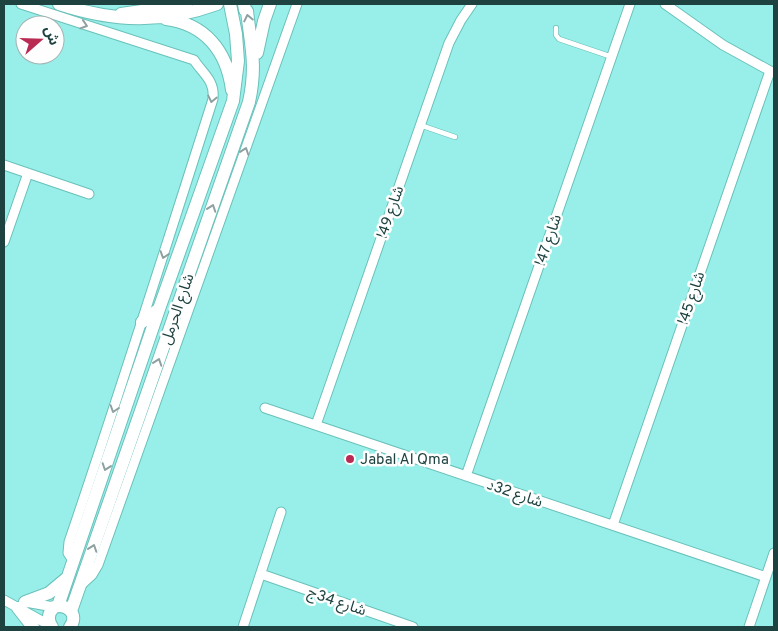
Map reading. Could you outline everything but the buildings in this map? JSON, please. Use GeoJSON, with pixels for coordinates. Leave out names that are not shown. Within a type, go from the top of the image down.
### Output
{"type":"FeatureCollection","features":[{"type":"Feature","properties":{"kind":"street"},"geometry":{"type":"LineString","coordinates":[[21,4],[194,60],[211,81],[214,93],[113,415],[68,546],[68,553],[74,562]]}},
{"type":"Feature","properties":{"kind":"street"},"geometry":{"type":"LineString","coordinates":[[58,4],[112,17],[136,19],[161,18],[217,4]]}},
{"type":"Feature","properties":{"kind":"street"},"geometry":{"type":"LineString","coordinates":[[112,17],[130,11],[186,4]]}},
{"type":"Feature","properties":{"kind":"street","name":"شارع الحرمل"},"geometry":{"type":"LineString","coordinates":[[51,626],[48,617],[56,606],[69,576],[159,309],[233,101],[238,74],[238,47],[230,4]]}},
{"type":"Feature","properties":{"kind":"street","name":"شارع الحرمل"},"geometry":{"type":"LineString","coordinates":[[70,627],[73,620],[71,610],[244,118],[254,70],[252,42],[244,4]]}},
{"type":"Feature","properties":{"kind":"street"},"geometry":{"type":"LineString","coordinates":[[254,70],[264,21],[270,4]]}},
{"type":"Feature","properties":{"kind":"street"},"geometry":{"type":"LineString","coordinates":[[79,587],[89,580],[98,565],[296,4]]}},
{"type":"Feature","properties":{"kind":"street","name":"شارع 49ا"},"geometry":{"type":"LineString","coordinates":[[316,425],[449,43],[472,4]]}},
{"type":"Feature","properties":{"kind":"street","name":"شارع 47ا"},"geometry":{"type":"LineString","coordinates":[[466,476],[630,4]]}},
{"type":"Feature","properties":{"kind":"street"},"geometry":{"type":"LineString","coordinates":[[665,4],[723,45],[772,72]]}},
{"type":"Feature","properties":{"kind":"street"},"geometry":{"type":"LineString","coordinates":[[161,18],[195,28],[216,46],[227,69],[231,82],[233,101]]}},
{"type":"Feature","properties":{"kind":"street","name":"شارع 45ا"},"geometry":{"type":"LineString","coordinates":[[613,525],[772,72]]}},
{"type":"Feature","properties":{"kind":"street"},"geometry":{"type":"LineString","coordinates":[[4,165],[89,194]]}},
{"type":"Feature","properties":{"kind":"street"},"geometry":{"type":"LineString","coordinates":[[4,242],[28,173]]}},
{"type":"Feature","properties":{"kind":"street"},"geometry":{"type":"LineString","coordinates":[[142,322],[159,309]]}},
{"type":"Feature","properties":{"kind":"street","name":"شارع 32د"},"geometry":{"type":"LineString","coordinates":[[265,408],[766,577]]}},
{"type":"Feature","properties":{"kind":"street"},"geometry":{"type":"LineString","coordinates":[[243,627],[281,512]]}},
{"type":"Feature","properties":{"kind":"street"},"geometry":{"type":"LineString","coordinates":[[749,627],[774,553]]}},
{"type":"Feature","properties":{"kind":"street","name":"شارع 34ج"},"geometry":{"type":"LineString","coordinates":[[261,574],[412,627]]}},
{"type":"Feature","properties":{"kind":"street"},"geometry":{"type":"LineString","coordinates":[[21,605],[49,593],[69,576]]}},
{"type":"Feature","properties":{"kind":"street"},"geometry":{"type":"LineString","coordinates":[[4,599],[21,605],[51,626]]}},
{"type":"Feature","properties":{"kind":"street"},"geometry":{"type":"LineString","coordinates":[[21,605],[65,606],[71,610]]}},
{"type":"Feature","properties":{"kind":"street"},"geometry":{"type":"LineString","coordinates":[[21,605],[33,627]]}},
{"type":"Feature","properties":{"kind":"lane"},"geometry":{"type":"LineString","coordinates":[[556,28],[555,33],[559,39],[612,57]]}},
{"type":"Feature","properties":{"kind":"lane"},"geometry":{"type":"LineString","coordinates":[[420,125],[454,137]]}},
{"type":"Feature","properties":{"kind":"place","name":"Jabal Al Qma"},"geometry":{"type":"Point","coordinates":[350,459]}}]}
